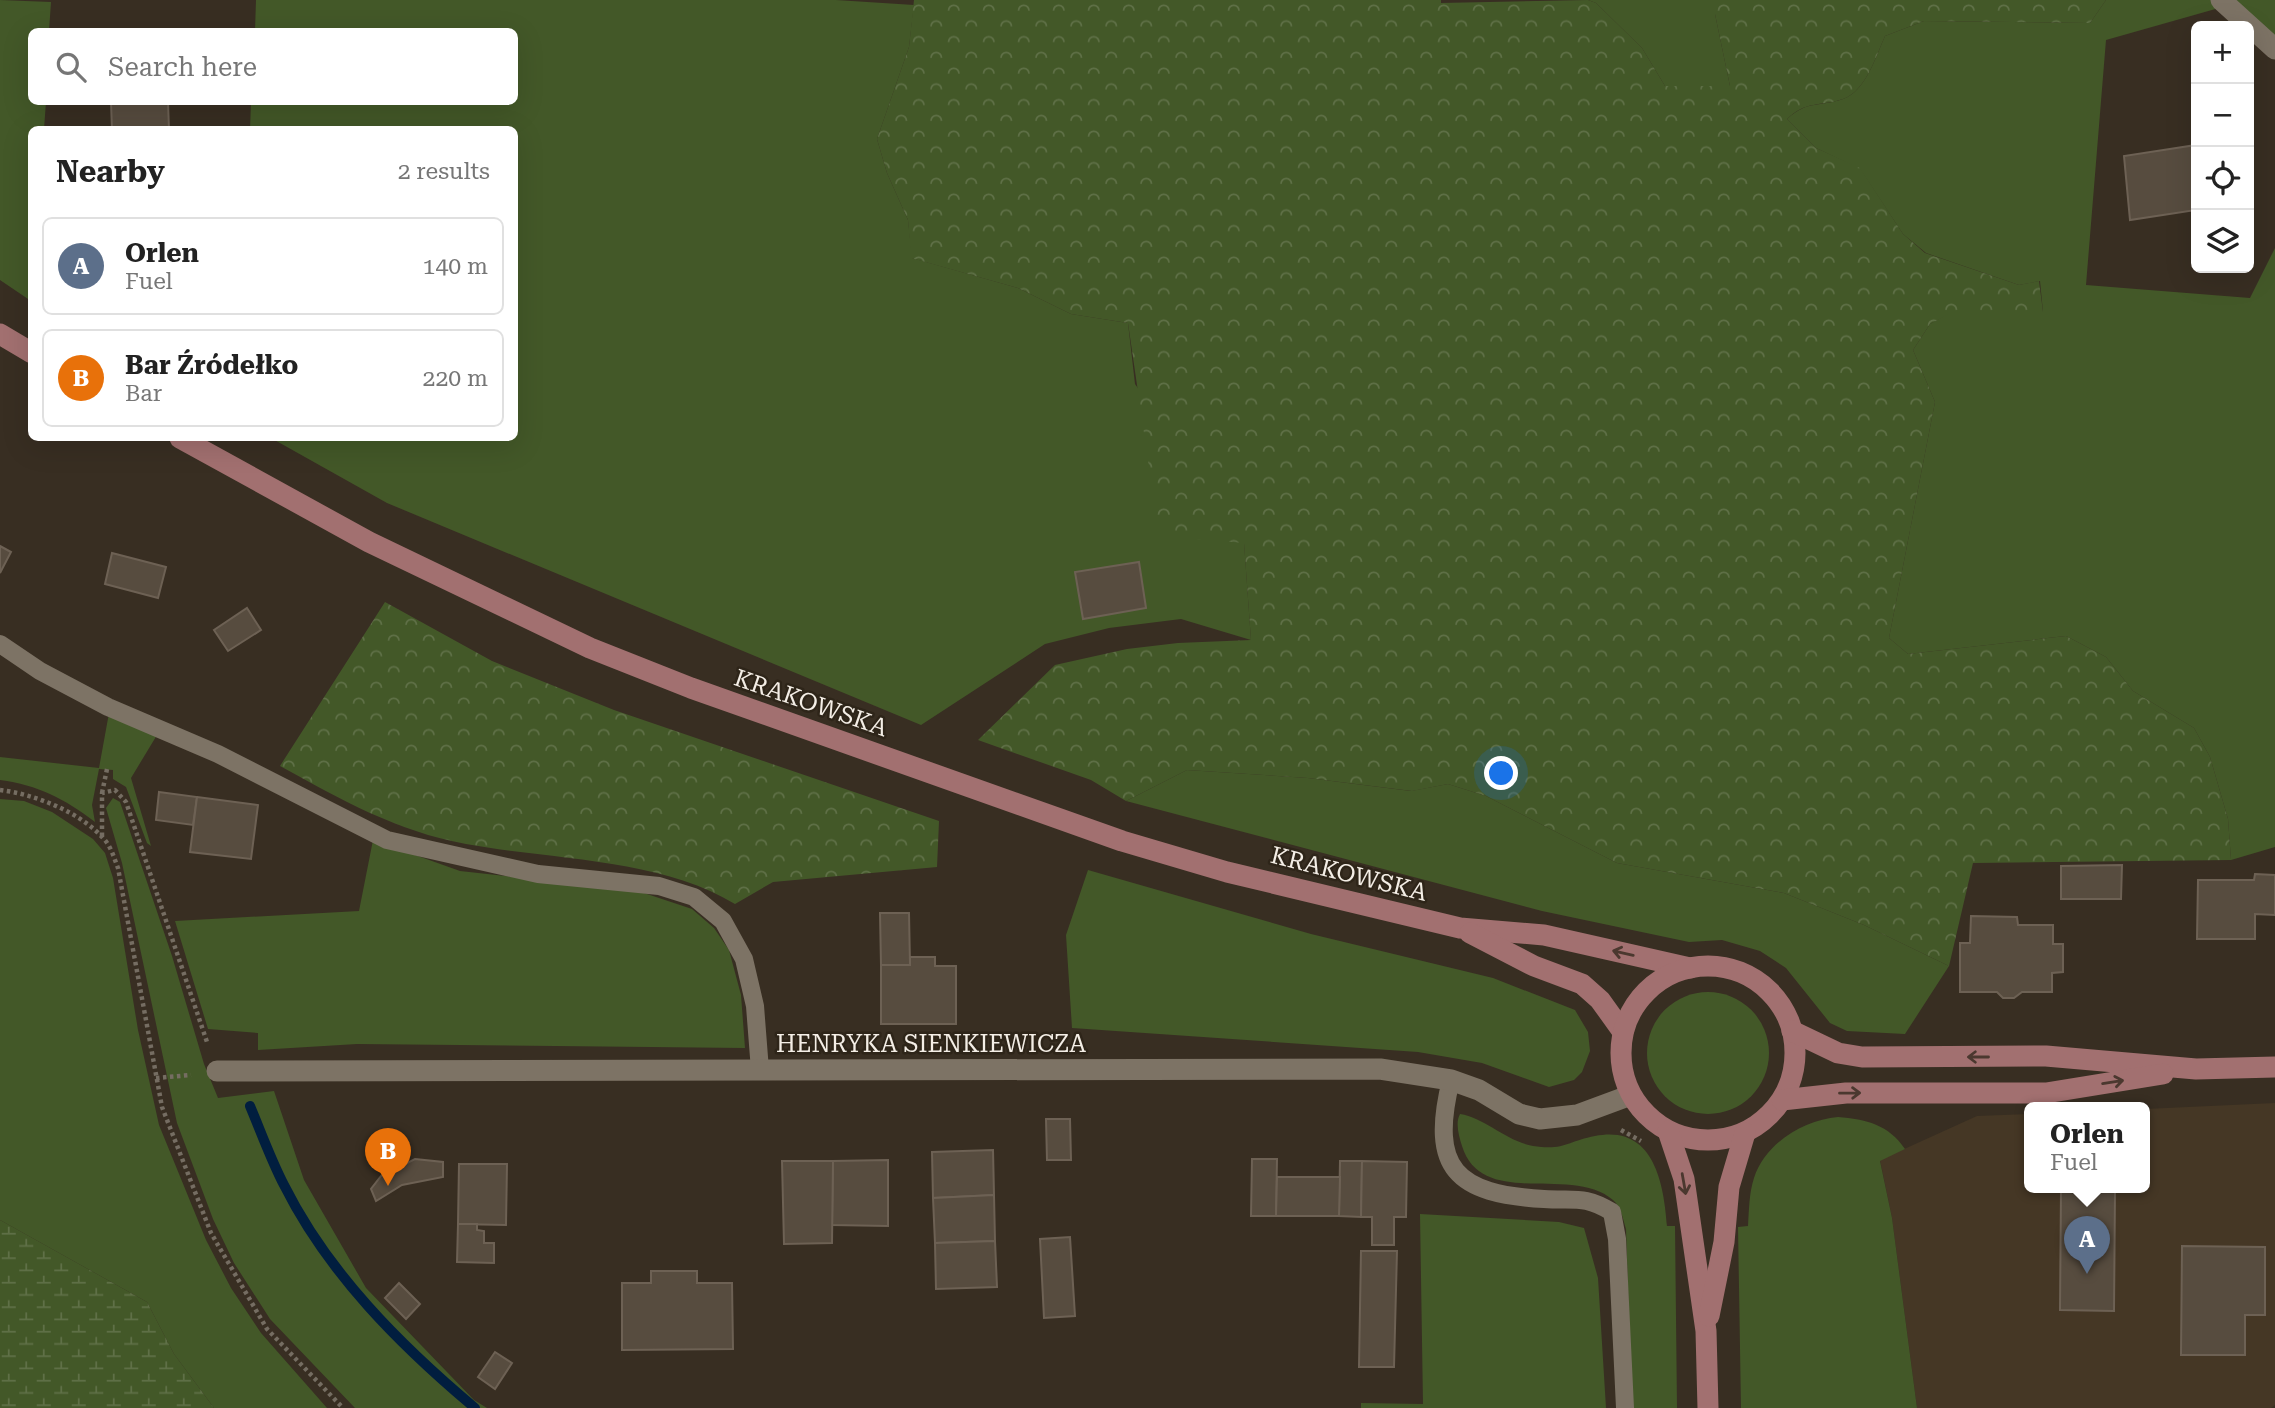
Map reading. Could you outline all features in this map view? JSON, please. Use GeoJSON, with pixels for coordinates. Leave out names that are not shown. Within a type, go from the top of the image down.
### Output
{"type":"FeatureCollection","features":[{"type":"Feature","properties":{"kind":"main road"},"geometry":{"type":"LineString","coordinates":[[0,334],[28,351]]}},
{"type":"Feature","properties":{"kind":"main road","name":"KRAKOWSKA"},"geometry":{"type":"LineString","coordinates":[[185,441],[369,542],[590,648],[691,688],[1122,841],[1227,872],[1460,928],[1544,935],[1690,968]]}},
{"type":"Feature","properties":{"kind":"main road","name":"KRAKOWSKA"},"geometry":{"type":"LineString","coordinates":[[1460,928],[1534,966],[1582,984],[1600,1000],[1623,1032]]}},
{"type":"Feature","properties":{"kind":"main road"},"geometry":{"type":"LineString","coordinates":[[1690,968],[1733,969],[1760,983],[1780,1004],[1793,1031],[1793,1073],[1782,1100],[1766,1119],[1745,1133],[1706,1141],[1668,1131],[1647,1116],[1631,1095],[1621,1058],[1623,1032],[1629,1017],[1647,990],[1674,972],[1690,968]]}},
{"type":"Feature","properties":{"kind":"main road"},"geometry":{"type":"LineString","coordinates":[[1793,1031],[1838,1053],[1862,1057],[2046,1056],[2196,1069],[2275,1067]]}},
{"type":"Feature","properties":{"kind":"main road"},"geometry":{"type":"LineString","coordinates":[[1782,1100],[1846,1093],[2046,1093],[2196,1069]]}},
{"type":"Feature","properties":{"kind":"main road"},"geometry":{"type":"LineString","coordinates":[[1668,1131],[1684,1179],[1706,1331],[1708,1408]]}},
{"type":"Feature","properties":{"kind":"main road"},"geometry":{"type":"LineString","coordinates":[[1706,1331],[1724,1242],[1729,1186],[1745,1133]]}},
{"type":"Feature","properties":{"kind":"street"},"geometry":{"type":"LineString","coordinates":[[2221,0],[2275,49]]}},
{"type":"Feature","properties":{"kind":"street","name":"HENRYKA SIENKIEWICZA"},"geometry":{"type":"LineString","coordinates":[[218,1070],[1380,1069],[1451,1080],[1479,1090],[1520,1114],[1540,1119],[1570,1116],[1631,1095]]}},
{"type":"Feature","properties":{"kind":"lane"},"geometry":{"type":"LineString","coordinates":[[0,644],[40,671],[108,708],[218,754],[387,840],[538,874],[659,886],[694,897],[723,921],[744,959],[755,1006],[760,1070]]}},
{"type":"Feature","properties":{"kind":"lane"},"geometry":{"type":"LineString","coordinates":[[1451,1080],[1443,1130],[1450,1166],[1471,1186],[1542,1199],[1591,1199],[1612,1212],[1617,1239],[1625,1408]]}},
{"type":"Feature","properties":{"kind":"path"},"geometry":{"type":"LineString","coordinates":[[107,769],[102,793],[103,837],[118,868],[156,1077],[170,1130],[211,1233],[235,1279],[267,1329],[343,1408]]}},
{"type":"Feature","properties":{"kind":"path"},"geometry":{"type":"LineString","coordinates":[[0,790],[45,799],[103,837]]}},
{"type":"Feature","properties":{"kind":"path"},"geometry":{"type":"LineString","coordinates":[[102,793],[115,790],[126,802],[218,1070]]}},
{"type":"Feature","properties":{"kind":"path"},"geometry":{"type":"LineString","coordinates":[[156,1077],[164,1076]]}},
{"type":"Feature","properties":{"kind":"shaded area"},"geometry":{"type":"Polygon","coordinates":[[[2275,1103],[2275,1405],[2271,1408],[1917,1408],[1892,1218],[1880,1160],[1977,1116],[2024,1114],[2024,1193],[2150,1193],[2150,1109],[2275,1103]]]}},
{"type":"Feature","properties":{"kind":"green space"},"geometry":{"type":"Polygon","coordinates":[[[0,0],[51,2],[49,28],[28,28],[28,105],[46,105],[44,126],[28,126],[28,299],[0,280],[0,0]]]}},
{"type":"Feature","properties":{"kind":"green space"},"geometry":{"type":"Polygon","coordinates":[[[256,0],[836,0],[914,5],[909,47],[877,139],[887,173],[908,220],[912,258],[1018,288],[1071,314],[1128,323],[1135,384],[1244,542],[1251,640],[1181,619],[1109,628],[1045,644],[921,725],[387,503],[276,441],[518,441],[518,126],[250,126],[251,105],[518,105],[518,28],[255,28],[256,0]]]}},
{"type":"Feature","properties":{"kind":"green space"},"geometry":{"type":"Polygon","coordinates":[[[914,0],[1441,0],[1441,3],[1588,0],[1596,3],[1642,48],[1665,86],[1730,86],[1715,14],[1715,0],[2106,0],[2090,23],[1924,21],[1885,36],[1864,81],[1851,95],[1807,106],[1787,119],[1816,148],[1860,168],[1903,234],[1925,253],[2019,285],[2039,281],[2043,312],[1951,313],[1930,324],[1913,350],[1935,402],[1889,638],[1908,654],[2066,636],[2106,657],[2133,691],[2194,728],[2210,757],[2228,819],[2231,860],[1973,863],[1949,966],[1864,925],[1784,893],[1617,863],[1486,796],[1448,784],[1412,791],[1308,778],[1187,770],[1126,801],[1091,780],[978,740],[1055,665],[1127,649],[1178,643],[1251,640],[1244,543],[1159,536],[1128,323],[1071,314],[1018,288],[911,258],[908,220],[887,173],[877,139],[909,47],[914,0]]]}},
{"type":"Feature","properties":{"kind":"green space"},"geometry":{"type":"Polygon","coordinates":[[[1588,0],[1715,0],[1715,14],[1730,86],[1665,86],[1642,48],[1596,3],[1588,0]]]}},
{"type":"Feature","properties":{"kind":"green space"},"geometry":{"type":"Polygon","coordinates":[[[2106,0],[2275,0],[2275,42],[2254,27],[2254,21],[2246,21],[2226,6],[2106,40],[2086,285],[2250,298],[2275,248],[2275,847],[2231,860],[2228,819],[2210,757],[2194,728],[2133,691],[2106,657],[2066,636],[1908,654],[1889,638],[1935,402],[1913,350],[1930,324],[1951,312],[2043,312],[2040,281],[2019,285],[1926,253],[1903,234],[1860,169],[1816,148],[1787,119],[1808,106],[1834,102],[1851,95],[1864,81],[1885,36],[1924,21],[2090,23],[2106,0]]]}},
{"type":"Feature","properties":{"kind":"green space"},"geometry":{"type":"Polygon","coordinates":[[[385,602],[492,661],[614,710],[939,821],[937,867],[773,882],[735,904],[674,877],[605,863],[466,844],[416,831],[370,813],[280,766],[385,602]]]}},
{"type":"Feature","properties":{"kind":"green space"},"geometry":{"type":"Polygon","coordinates":[[[109,713],[157,735],[131,778],[151,846],[147,843],[126,787],[113,779],[113,770],[99,769],[92,805],[95,822],[50,794],[27,785],[0,780],[0,757],[99,768],[109,713]]]}},
{"type":"Feature","properties":{"kind":"green space"},"geometry":{"type":"Polygon","coordinates":[[[1187,770],[1308,778],[1411,791],[1448,784],[1486,796],[1617,863],[1784,893],[1864,925],[1949,966],[1905,1034],[1847,1031],[1830,1023],[1786,968],[1760,951],[1722,940],[1689,942],[1542,911],[1126,801],[1187,770]]]}},
{"type":"Feature","properties":{"kind":"green space"},"geometry":{"type":"Polygon","coordinates":[[[113,798],[120,802],[172,956],[204,1064],[218,1098],[274,1091],[304,1180],[366,1288],[474,1400],[487,1408],[355,1408],[270,1319],[234,1263],[213,1219],[177,1123],[122,863],[106,808],[113,798]]]}},
{"type":"Feature","properties":{"kind":"green space"},"geometry":{"type":"Polygon","coordinates":[[[0,799],[24,801],[52,812],[93,839],[105,853],[113,878],[138,1030],[159,1125],[206,1240],[231,1288],[261,1333],[327,1408],[214,1408],[174,1354],[147,1302],[0,1220],[0,799]]]}},
{"type":"Feature","properties":{"kind":"green space"},"geometry":{"type":"Polygon","coordinates":[[[373,840],[460,871],[638,891],[692,909],[714,928],[729,950],[741,995],[745,1048],[357,1044],[258,1050],[258,1033],[208,1029],[175,921],[359,911],[373,840]]]}},
{"type":"Feature","properties":{"kind":"green space"},"geometry":{"type":"Polygon","coordinates":[[[1088,870],[1311,934],[1493,978],[1575,1010],[1588,1032],[1590,1051],[1582,1072],[1574,1080],[1549,1087],[1482,1063],[1418,1052],[1072,1028],[1066,935],[1088,870]]]}},
{"type":"Feature","properties":{"kind":"green space"},"geometry":{"type":"Polygon","coordinates":[[[1708,992],[1731,997],[1751,1010],[1764,1030],[1769,1053],[1764,1076],[1751,1096],[1731,1109],[1708,1114],[1685,1109],[1665,1096],[1652,1076],[1647,1053],[1652,1030],[1665,1010],[1685,997],[1708,992]]]}},
{"type":"Feature","properties":{"kind":"green space"},"geometry":{"type":"Polygon","coordinates":[[[1460,1114],[1533,1146],[1559,1146],[1595,1136],[1615,1135],[1631,1139],[1643,1148],[1658,1176],[1667,1226],[1675,1226],[1677,1408],[1632,1408],[1626,1229],[1616,1203],[1595,1190],[1574,1185],[1507,1182],[1488,1176],[1473,1165],[1462,1146],[1458,1125],[1460,1114]]]}},
{"type":"Feature","properties":{"kind":"green space"},"geometry":{"type":"Polygon","coordinates":[[[1838,1117],[1858,1119],[1876,1125],[1892,1134],[1905,1149],[1880,1161],[1892,1218],[1917,1408],[1741,1408],[1738,1227],[1748,1226],[1754,1178],[1767,1154],[1787,1136],[1812,1123],[1838,1117]]]}},
{"type":"Feature","properties":{"kind":"green space"},"geometry":{"type":"Polygon","coordinates":[[[1420,1214],[1559,1222],[1584,1228],[1598,1278],[1606,1408],[1361,1408],[1361,1403],[1423,1404],[1420,1214]]]}},
{"type":"Feature","properties":{"kind":"green space"},"geometry":{"type":"Polygon","coordinates":[[[0,1220],[147,1302],[174,1354],[214,1408],[0,1408],[0,1220]]]}},
{"type":"Feature","properties":{"kind":"building"},"geometry":{"type":"Polygon","coordinates":[[[111,105],[168,105],[169,126],[112,126],[111,105]]]}},
{"type":"Feature","properties":{"kind":"building"},"geometry":{"type":"Polygon","coordinates":[[[2191,146],[2191,211],[2130,220],[2124,156],[2191,146]]]}},
{"type":"Feature","properties":{"kind":"building"},"geometry":{"type":"Polygon","coordinates":[[[0,546],[11,552],[0,573],[0,546]]]}},
{"type":"Feature","properties":{"kind":"building"},"geometry":{"type":"Polygon","coordinates":[[[112,553],[166,567],[158,598],[105,584],[112,553]]]}},
{"type":"Feature","properties":{"kind":"building"},"geometry":{"type":"Polygon","coordinates":[[[1139,562],[1146,608],[1083,619],[1075,572],[1139,562]]]}},
{"type":"Feature","properties":{"kind":"building"},"geometry":{"type":"Polygon","coordinates":[[[247,608],[261,630],[228,651],[214,630],[247,608]]]}},
{"type":"Feature","properties":{"kind":"building"},"geometry":{"type":"Polygon","coordinates":[[[159,792],[197,797],[193,825],[156,820],[159,792]]]}},
{"type":"Feature","properties":{"kind":"building"},"geometry":{"type":"Polygon","coordinates":[[[197,797],[258,805],[251,859],[190,852],[197,797]]]}},
{"type":"Feature","properties":{"kind":"building"},"geometry":{"type":"Polygon","coordinates":[[[2122,865],[2121,899],[2061,899],[2061,866],[2122,865]]]}},
{"type":"Feature","properties":{"kind":"building"},"geometry":{"type":"Polygon","coordinates":[[[2255,874],[2275,875],[2275,915],[2255,914],[2255,939],[2197,939],[2198,880],[2254,880],[2255,874]]]}},
{"type":"Feature","properties":{"kind":"building"},"geometry":{"type":"Polygon","coordinates":[[[880,913],[909,913],[910,965],[881,965],[880,913]]]}},
{"type":"Feature","properties":{"kind":"building"},"geometry":{"type":"Polygon","coordinates":[[[1971,916],[2017,917],[2018,925],[2053,925],[2053,944],[2063,944],[2063,972],[2052,973],[2052,992],[2022,992],[2014,998],[2003,998],[1997,992],[1960,992],[1960,943],[1970,943],[1971,916]]]}},
{"type":"Feature","properties":{"kind":"building"},"geometry":{"type":"Polygon","coordinates":[[[910,957],[935,957],[935,966],[956,966],[956,1024],[881,1024],[881,965],[910,965],[910,957]]]}},
{"type":"Feature","properties":{"kind":"building"},"geometry":{"type":"Polygon","coordinates":[[[1046,1119],[1070,1119],[1071,1160],[1047,1160],[1046,1119]]]}},
{"type":"Feature","properties":{"kind":"building"},"geometry":{"type":"Polygon","coordinates":[[[993,1150],[994,1195],[933,1198],[932,1152],[993,1150]]]}},
{"type":"Feature","properties":{"kind":"building"},"geometry":{"type":"Polygon","coordinates":[[[415,1159],[443,1162],[443,1177],[402,1185],[376,1201],[371,1189],[381,1176],[415,1159]]]}},
{"type":"Feature","properties":{"kind":"building"},"geometry":{"type":"Polygon","coordinates":[[[1252,1159],[1277,1159],[1276,1216],[1251,1216],[1252,1159]]]}},
{"type":"Feature","properties":{"kind":"building"},"geometry":{"type":"Polygon","coordinates":[[[888,1160],[888,1226],[832,1225],[833,1161],[888,1160]]]}},
{"type":"Feature","properties":{"kind":"building"},"geometry":{"type":"Polygon","coordinates":[[[782,1161],[833,1161],[832,1243],[784,1244],[782,1161]]]}},
{"type":"Feature","properties":{"kind":"building"},"geometry":{"type":"Polygon","coordinates":[[[1340,1161],[1362,1161],[1361,1217],[1339,1216],[1340,1161]]]}},
{"type":"Feature","properties":{"kind":"building"},"geometry":{"type":"Polygon","coordinates":[[[1362,1161],[1407,1162],[1406,1217],[1394,1217],[1394,1245],[1372,1245],[1372,1217],[1361,1217],[1362,1161]]]}},
{"type":"Feature","properties":{"kind":"building"},"geometry":{"type":"Polygon","coordinates":[[[459,1164],[507,1164],[506,1225],[458,1224],[459,1164]]]}},
{"type":"Feature","properties":{"kind":"building"},"geometry":{"type":"Polygon","coordinates":[[[1277,1177],[1340,1177],[1339,1216],[1276,1216],[1277,1177]]]}},
{"type":"Feature","properties":{"kind":"building"},"geometry":{"type":"Polygon","coordinates":[[[2061,1193],[2115,1193],[2114,1311],[2060,1310],[2061,1193]]]}},
{"type":"Feature","properties":{"kind":"building"},"geometry":{"type":"Polygon","coordinates":[[[994,1195],[995,1241],[935,1243],[933,1198],[994,1195]]]}},
{"type":"Feature","properties":{"kind":"building"},"geometry":{"type":"Polygon","coordinates":[[[458,1224],[477,1224],[477,1230],[484,1231],[484,1243],[494,1243],[494,1263],[457,1262],[458,1224]]]}},
{"type":"Feature","properties":{"kind":"building"},"geometry":{"type":"Polygon","coordinates":[[[1070,1237],[1075,1316],[1044,1318],[1040,1239],[1070,1237]]]}},
{"type":"Feature","properties":{"kind":"building"},"geometry":{"type":"Polygon","coordinates":[[[995,1241],[997,1287],[936,1289],[935,1243],[995,1241]]]}},
{"type":"Feature","properties":{"kind":"building"},"geometry":{"type":"Polygon","coordinates":[[[2182,1246],[2265,1247],[2265,1315],[2245,1315],[2245,1355],[2181,1355],[2182,1246]]]}},
{"type":"Feature","properties":{"kind":"building"},"geometry":{"type":"Polygon","coordinates":[[[1361,1251],[1397,1251],[1394,1367],[1359,1367],[1361,1251]]]}},
{"type":"Feature","properties":{"kind":"building"},"geometry":{"type":"Polygon","coordinates":[[[651,1271],[697,1271],[697,1283],[732,1283],[733,1349],[622,1350],[622,1283],[651,1283],[651,1271]]]}},
{"type":"Feature","properties":{"kind":"building"},"geometry":{"type":"Polygon","coordinates":[[[399,1283],[420,1304],[406,1319],[385,1298],[399,1283]]]}},
{"type":"Feature","properties":{"kind":"building"},"geometry":{"type":"Polygon","coordinates":[[[495,1352],[512,1363],[495,1389],[478,1377],[495,1352]]]}},
{"type":"Feature","properties":{"kind":"waterway"},"geometry":{"type":"LineString","coordinates":[[250,1106],[284,1185],[302,1217],[344,1278],[393,1333],[475,1408]]}},
{"type":"Feature","properties":{"kind":"place","name":"Bar Źródełko"},"geometry":{"type":"Point","coordinates":[388,1186]}},
{"type":"Feature","properties":{"kind":"place","name":"Orlen"},"geometry":{"type":"Point","coordinates":[2087,1274]}}]}
